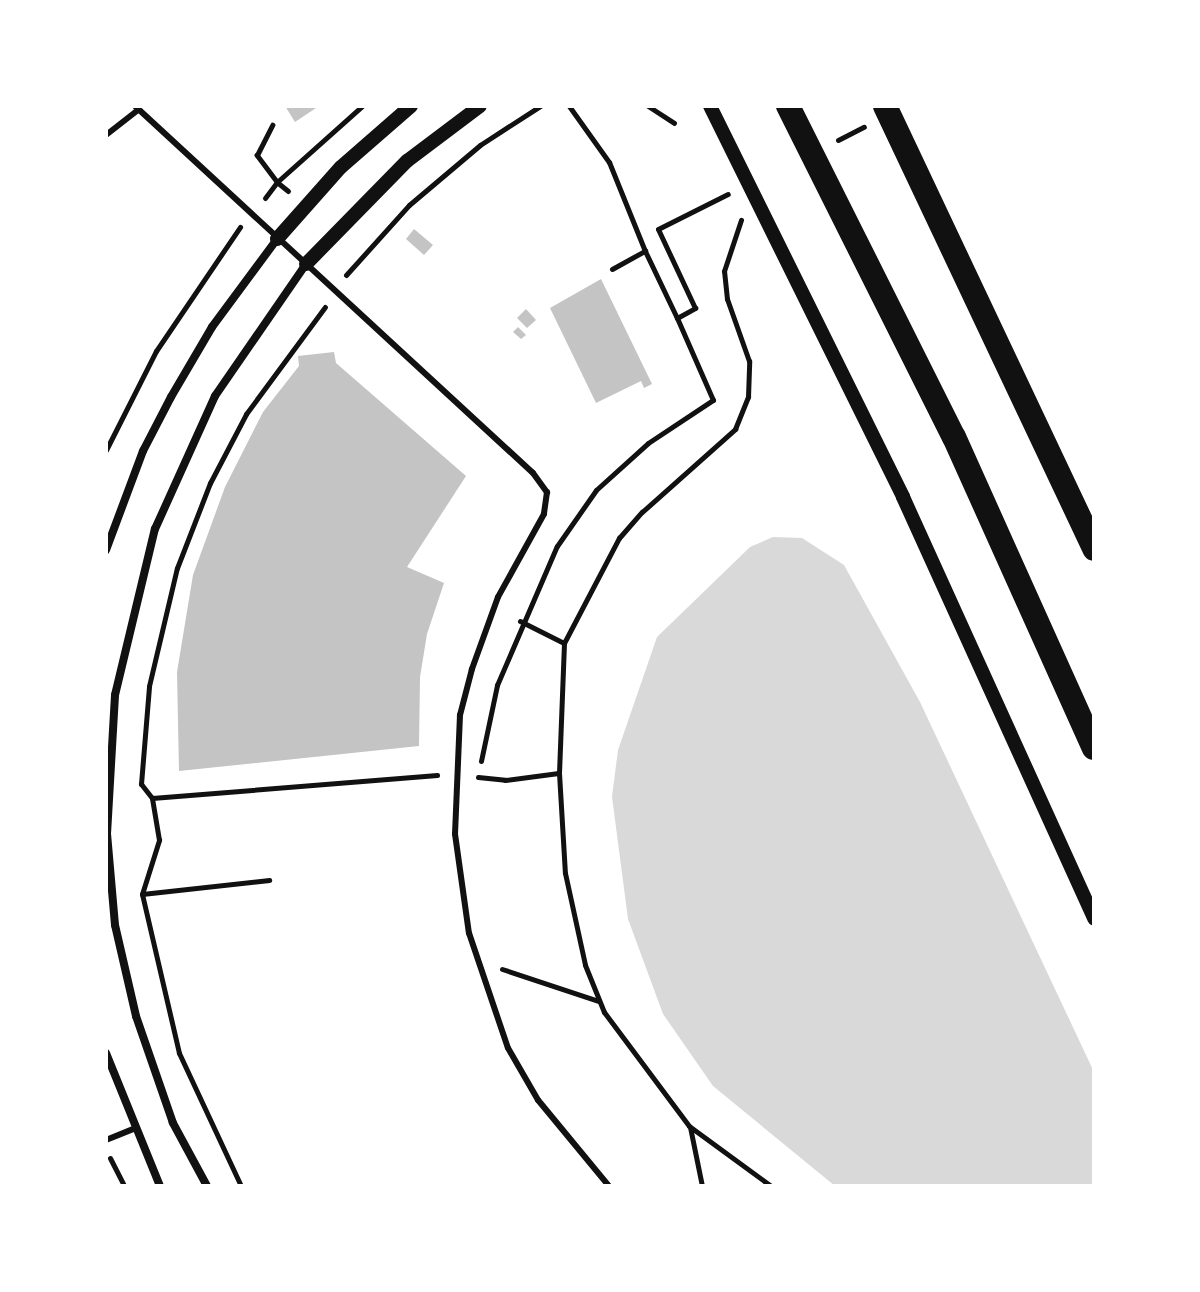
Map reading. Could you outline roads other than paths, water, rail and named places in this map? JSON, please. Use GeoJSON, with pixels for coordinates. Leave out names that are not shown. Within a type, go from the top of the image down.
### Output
{"type":"FeatureCollection","features":[{"type":"Feature","properties":{"kind":"highway"},"geometry":{"type":"LineString","coordinates":[[788,106],[954,437],[1094,748]]}},
{"type":"Feature","properties":{"kind":"highway"},"geometry":{"type":"LineString","coordinates":[[885,106],[1094,549]]}},
{"type":"Feature","properties":{"kind":"street"},"geometry":{"type":"LineString","coordinates":[[106,550],[143,451],[212,327],[277,239],[341,167],[411,106]]}},
{"type":"Feature","properties":{"kind":"street"},"geometry":{"type":"LineString","coordinates":[[207,1186],[173,1123],[136,1016],[115,925],[106,834],[115,695],[155,529],[215,396],[306,264],[407,161],[480,106]]}},
{"type":"Feature","properties":{"kind":"street"},"geometry":{"type":"LineString","coordinates":[[710,106],[903,497],[1094,919]]}},
{"type":"Feature","properties":{"kind":"street"},"geometry":{"type":"LineString","coordinates":[[106,1053],[133,1129],[160,1186]]}},
{"type":"Feature","properties":{"kind":"lane"},"geometry":{"type":"LineString","coordinates":[[106,135],[136,109],[521,462],[547,492],[544,514],[498,597],[472,669],[460,715],[455,773],[455,834],[476,960],[508,1048],[538,1100],[609,1186]]}},
{"type":"Feature","properties":{"kind":"lane"},"geometry":{"type":"LineString","coordinates":[[106,1140],[133,1129]]}}]}
